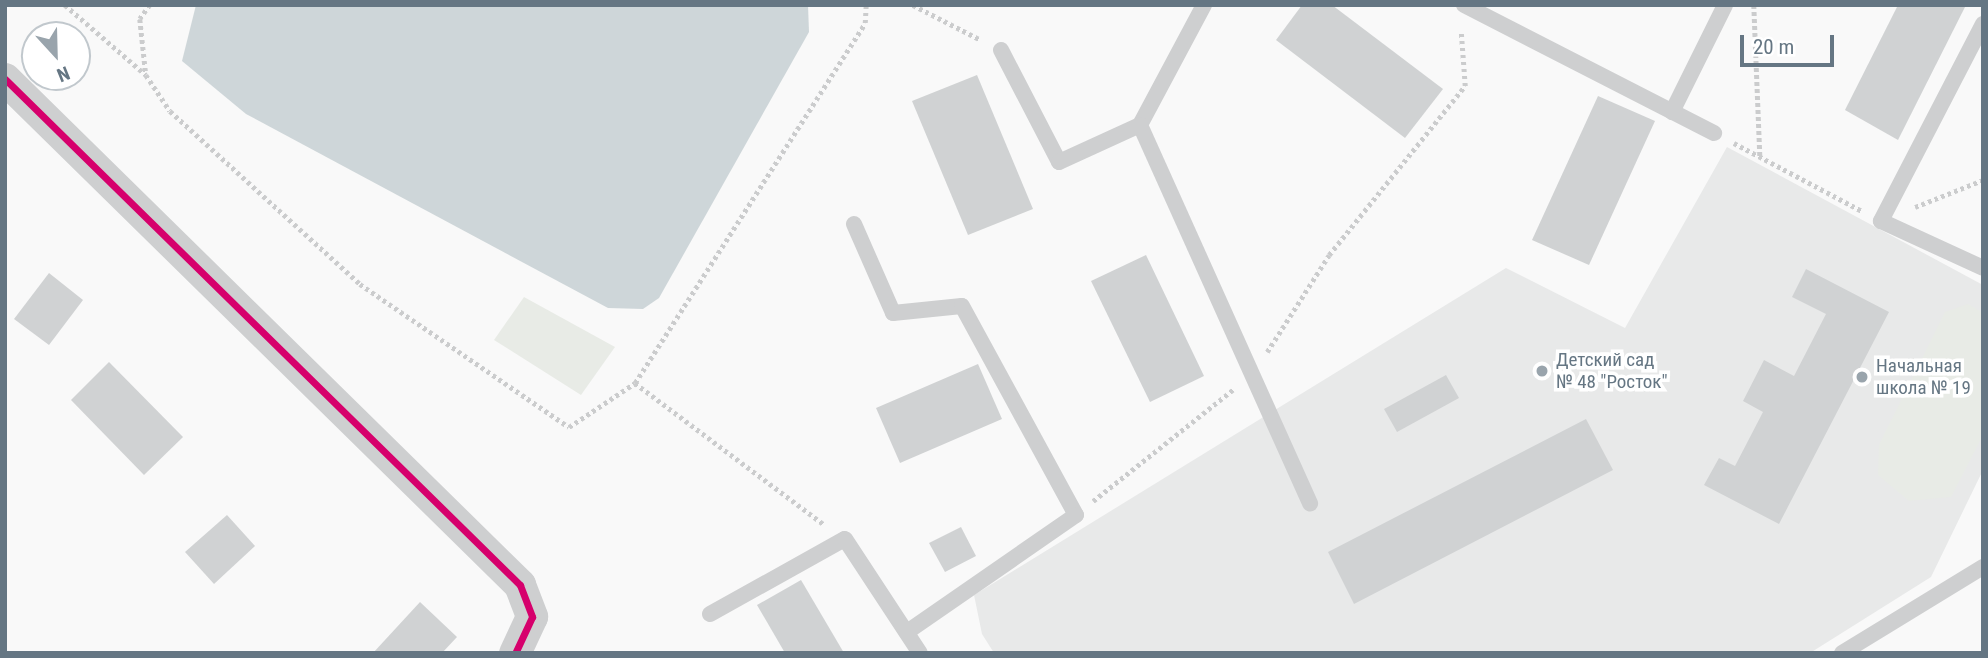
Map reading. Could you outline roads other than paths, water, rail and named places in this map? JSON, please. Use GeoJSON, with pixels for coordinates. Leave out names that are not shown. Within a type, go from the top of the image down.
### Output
{"type":"FeatureCollection","features":[{"type":"Feature","properties":{"kind":"street"},"geometry":{"type":"LineString","coordinates":[[5,79],[520,584],[532,617],[515,653]]}},
{"type":"Feature","properties":{"kind":"lane"},"geometry":{"type":"LineString","coordinates":[[1001,50],[1059,162],[1140,125],[1204,5]]}},
{"type":"Feature","properties":{"kind":"lane"},"geometry":{"type":"LineString","coordinates":[[1672,112],[1725,5]]}},
{"type":"Feature","properties":{"kind":"lane"},"geometry":{"type":"LineString","coordinates":[[1462,12],[1714,133]]}},
{"type":"Feature","properties":{"kind":"lane"},"geometry":{"type":"LineString","coordinates":[[1983,24],[1881,220],[1983,268]]}},
{"type":"Feature","properties":{"kind":"lane"},"geometry":{"type":"LineString","coordinates":[[1140,125],[1310,504]]}},
{"type":"Feature","properties":{"kind":"lane"},"geometry":{"type":"LineString","coordinates":[[855,224],[893,313],[962,306],[1076,515],[907,632]]}},
{"type":"Feature","properties":{"kind":"lane"},"geometry":{"type":"LineString","coordinates":[[710,614],[845,539],[920,653]]}},
{"type":"Feature","properties":{"kind":"lane"},"geometry":{"type":"LineString","coordinates":[[1842,653],[1983,567]]}},
{"type":"Feature","properties":{"kind":"place","name":"Детский сад № 48 \"Росток\""},"geometry":{"type":"Point","coordinates":[1542,371]}},
{"type":"Feature","properties":{"kind":"place","name":"Начальная школа № 19"},"geometry":{"type":"Point","coordinates":[1862,377]}}]}
